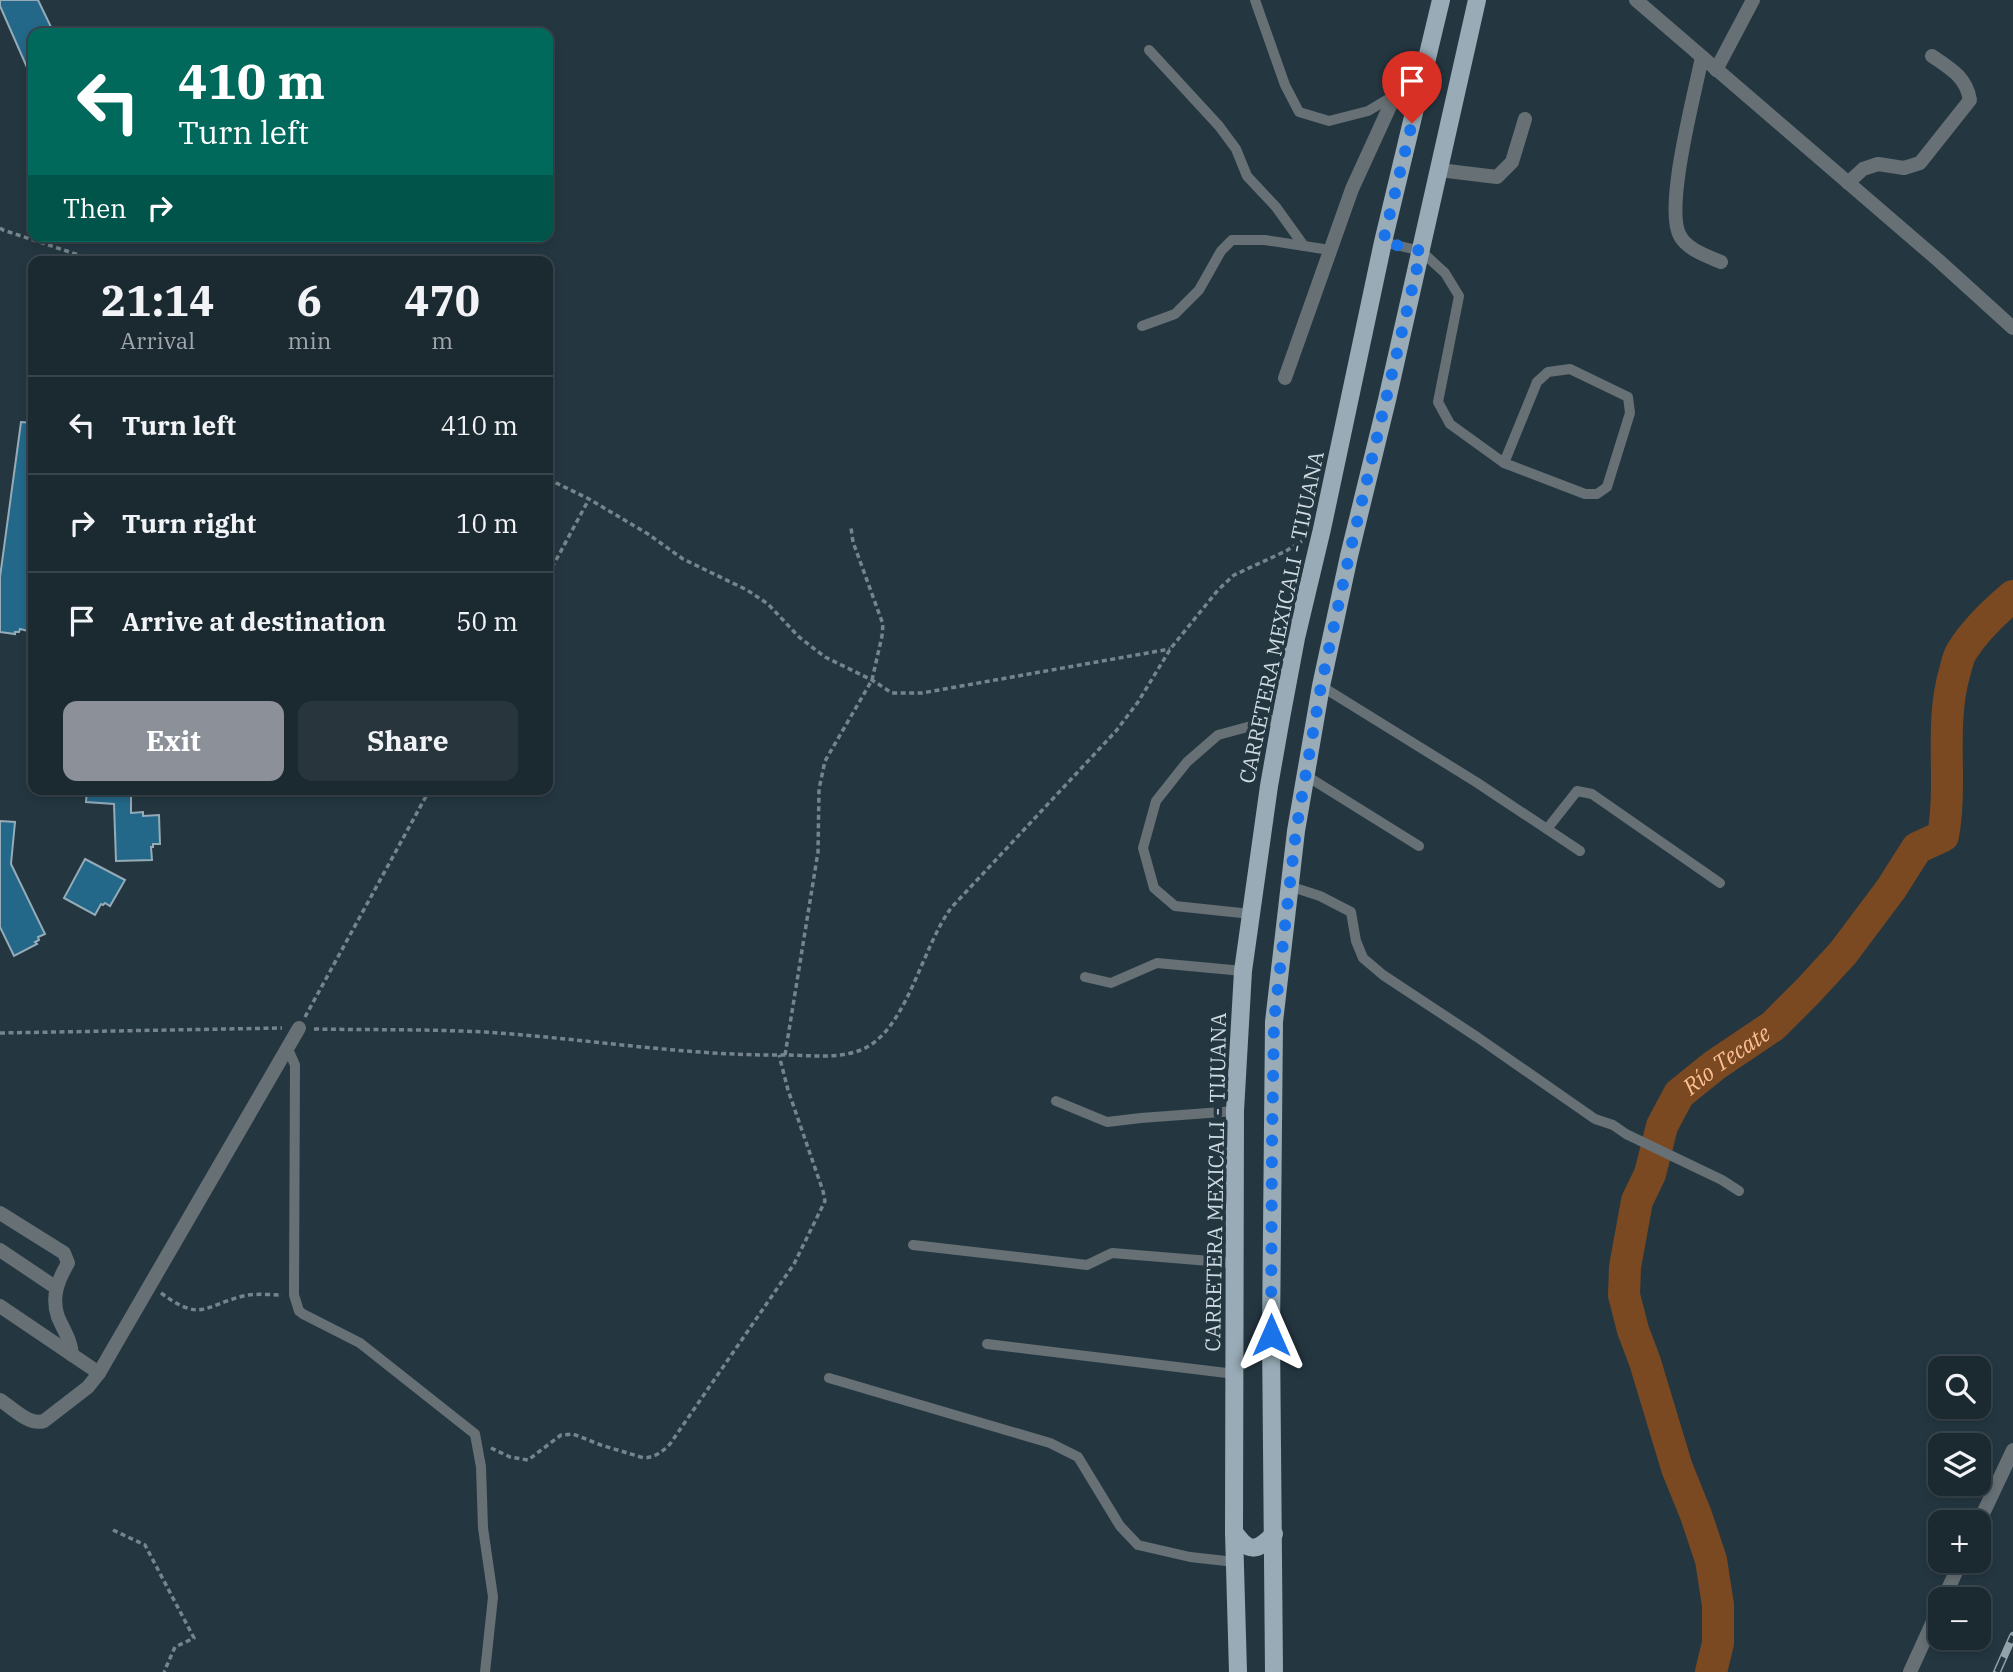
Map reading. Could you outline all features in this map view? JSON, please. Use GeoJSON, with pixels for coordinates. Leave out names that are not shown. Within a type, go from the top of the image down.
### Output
{"type":"FeatureCollection","features":[{"type":"Feature","properties":{"kind":"main road","name":"CARRETERA MEXICALI - TIJUANA"},"geometry":{"type":"LineString","coordinates":[[1238,1672],[1234,1532],[1235,1111],[1243,971],[1269,786],[1296,638],[1383,242],[1441,0]]}},
{"type":"Feature","properties":{"kind":"main road"},"geometry":{"type":"LineString","coordinates":[[1274,1672],[1271,1294],[1274,1035],[1289,886],[1321,686],[1476,0]]}},
{"type":"Feature","properties":{"kind":"main road"},"geometry":{"type":"LineString","coordinates":[[1234,1532],[1252,1549],[1260,1547],[1274,1534]]}},
{"type":"Feature","properties":{"kind":"street"},"geometry":{"type":"LineString","coordinates":[[1636,0],[2013,328]]}},
{"type":"Feature","properties":{"kind":"street"},"geometry":{"type":"LineString","coordinates":[[1716,70],[1753,0]]}},
{"type":"Feature","properties":{"kind":"street"},"geometry":{"type":"LineString","coordinates":[[1285,378],[1352,188],[1395,95],[1429,51]]}},
{"type":"Feature","properties":{"kind":"street"},"geometry":{"type":"LineString","coordinates":[[1848,183],[1863,169],[1878,164],[1904,168],[1920,163],[1970,100],[1968,86],[1954,71],[1932,56]]}},
{"type":"Feature","properties":{"kind":"street"},"geometry":{"type":"LineString","coordinates":[[1702,57],[1675,187],[1675,213],[1680,236],[1697,252],[1721,262]]}},
{"type":"Feature","properties":{"kind":"street"},"geometry":{"type":"LineString","coordinates":[[1439,170],[1497,177],[1512,162],[1525,119]]}},
{"type":"Feature","properties":{"kind":"street"},"geometry":{"type":"LineString","coordinates":[[0,1400],[39,1423],[88,1387],[99,1373],[299,1028]]}},
{"type":"Feature","properties":{"kind":"street"},"geometry":{"type":"LineString","coordinates":[[0,1213],[64,1254],[68,1263],[55,1287],[57,1314],[71,1343],[72,1355]]}},
{"type":"Feature","properties":{"kind":"street"},"geometry":{"type":"LineString","coordinates":[[0,1250],[55,1287]]}},
{"type":"Feature","properties":{"kind":"street"},"geometry":{"type":"LineString","coordinates":[[0,1306],[99,1373]]}},
{"type":"Feature","properties":{"kind":"street"},"geometry":{"type":"LineString","coordinates":[[1985,1510],[2013,1450]]}},
{"type":"Feature","properties":{"kind":"street"},"geometry":{"type":"LineString","coordinates":[[1910,1672],[1928,1633]]}},
{"type":"Feature","properties":{"kind":"lane"},"geometry":{"type":"LineString","coordinates":[[1255,0],[1285,85],[1298,112],[1329,121],[1368,111],[1395,95]]}},
{"type":"Feature","properties":{"kind":"lane"},"geometry":{"type":"LineString","coordinates":[[1149,50],[1219,125],[1237,149],[1247,176],[1276,207],[1304,246]]}},
{"type":"Feature","properties":{"kind":"lane"},"geometry":{"type":"LineString","coordinates":[[1142,326],[1175,314],[1199,290],[1221,251],[1232,240],[1265,240],[1330,250]]}},
{"type":"Feature","properties":{"kind":"lane"},"geometry":{"type":"LineString","coordinates":[[1383,242],[1421,251],[1445,274],[1459,296],[1438,402],[1450,424],[1504,463],[1585,494],[1597,494],[1607,488],[1630,413],[1628,397],[1570,369],[1548,372],[1537,382],[1504,463]]}},
{"type":"Feature","properties":{"kind":"lane"},"geometry":{"type":"LineString","coordinates":[[1321,686],[1476,782],[1580,851]]}},
{"type":"Feature","properties":{"kind":"lane"},"geometry":{"type":"LineString","coordinates":[[1251,914],[1175,906],[1154,888],[1143,848],[1156,801],[1186,762],[1217,736],[1280,718]]}},
{"type":"Feature","properties":{"kind":"lane"},"geometry":{"type":"LineString","coordinates":[[1305,775],[1419,846]]}},
{"type":"Feature","properties":{"kind":"lane"},"geometry":{"type":"LineString","coordinates":[[1547,829],[1577,791],[1592,794],[1720,883]]}},
{"type":"Feature","properties":{"kind":"lane"},"geometry":{"type":"LineString","coordinates":[[1289,886],[1320,896],[1351,912],[1356,941],[1363,958],[1383,975],[1595,1119],[1613,1125],[1739,1191]]}},
{"type":"Feature","properties":{"kind":"lane"},"geometry":{"type":"LineString","coordinates":[[1085,977],[1111,983],[1157,963],[1243,971]]}},
{"type":"Feature","properties":{"kind":"lane"},"geometry":{"type":"LineString","coordinates":[[288,1049],[295,1065],[294,1294],[299,1311],[360,1343],[475,1434],[481,1466],[483,1528],[493,1597],[485,1672]]}},
{"type":"Feature","properties":{"kind":"lane"},"geometry":{"type":"LineString","coordinates":[[1056,1101],[1107,1122],[1235,1111]]}},
{"type":"Feature","properties":{"kind":"lane"},"geometry":{"type":"LineString","coordinates":[[913,1245],[1087,1265],[1112,1254],[1234,1263]]}},
{"type":"Feature","properties":{"kind":"lane"},"geometry":{"type":"LineString","coordinates":[[988,1344],[1235,1374]]}},
{"type":"Feature","properties":{"kind":"lane"},"geometry":{"type":"LineString","coordinates":[[828,1378],[1050,1443],[1078,1458],[1120,1526],[1138,1545],[1190,1557],[1235,1562]]}},
{"type":"Feature","properties":{"kind":"path"},"geometry":{"type":"LineString","coordinates":[[0,228],[28,238]]}},
{"type":"Feature","properties":{"kind":"path"},"geometry":{"type":"LineString","coordinates":[[39,242],[82,256]]}},
{"type":"Feature","properties":{"kind":"path"},"geometry":{"type":"LineString","coordinates":[[553,481],[648,534],[683,559],[747,590],[768,604],[815,650],[872,680],[892,694],[922,693],[1171,649]]}},
{"type":"Feature","properties":{"kind":"path"},"geometry":{"type":"LineString","coordinates":[[553,566],[589,499]]}},
{"type":"Feature","properties":{"kind":"path"},"geometry":{"type":"LineString","coordinates":[[785,1055],[818,852],[820,775],[825,761],[872,680],[882,636],[883,624],[853,542],[851,528]]}},
{"type":"Feature","properties":{"kind":"path"},"geometry":{"type":"LineString","coordinates":[[0,1032],[299,1028],[482,1032],[748,1055],[828,1056],[863,1049],[893,1024],[944,918],[1115,731],[1138,702],[1171,649],[1218,590],[1234,575],[1286,551],[1322,529]]}},
{"type":"Feature","properties":{"kind":"path"},"geometry":{"type":"LineString","coordinates":[[299,1028],[427,795]]}},
{"type":"Feature","properties":{"kind":"path"},"geometry":{"type":"LineString","coordinates":[[475,1434],[493,1450],[522,1461],[534,1457],[567,1434],[579,1435],[644,1458],[661,1454],[670,1444],[794,1264],[825,1202],[779,1055]]}},
{"type":"Feature","properties":{"kind":"path"},"geometry":{"type":"LineString","coordinates":[[156,1290],[183,1308],[194,1311],[242,1297],[294,1294]]}},
{"type":"Feature","properties":{"kind":"path"},"geometry":{"type":"LineString","coordinates":[[113,1530],[145,1545],[194,1638],[175,1647],[164,1672]]}},
{"type":"Feature","properties":{"kind":"building"},"geometry":{"type":"Polygon","coordinates":[[[0,0],[38,0],[52,28],[28,28],[28,70],[0,6],[0,0]]]}},
{"type":"Feature","properties":{"kind":"building"},"geometry":{"type":"Polygon","coordinates":[[[21,422],[28,423],[28,631],[20,629],[15,634],[0,632],[0,577],[21,422]]]}},
{"type":"Feature","properties":{"kind":"building"},"geometry":{"type":"Polygon","coordinates":[[[87,795],[131,795],[131,813],[143,812],[143,816],[159,815],[160,844],[153,844],[151,847],[152,860],[116,861],[114,804],[86,802],[87,795]]]}},
{"type":"Feature","properties":{"kind":"building"},"geometry":{"type":"Polygon","coordinates":[[[0,821],[15,822],[11,864],[45,934],[38,937],[39,940],[35,942],[37,944],[14,956],[0,927],[0,821]]]}},
{"type":"Feature","properties":{"kind":"building"},"geometry":{"type":"Polygon","coordinates":[[[85,859],[125,880],[110,906],[101,904],[95,915],[64,898],[85,859]]]}},
{"type":"Feature","properties":{"kind":"waterway","name":"Río Tecate"},"geometry":{"type":"LineString","coordinates":[[1711,1672],[1718,1643],[1718,1605],[1711,1560],[1677,1468],[1624,1295],[1625,1267],[1637,1201],[1650,1174],[1662,1126],[1679,1094],[1715,1065],[1773,1026],[1843,953],[1891,889],[1917,848],[1943,836],[1947,795],[1948,712],[1958,661],[1967,643],[2013,596]]}},
{"type":"Feature","properties":{"kind":"railway"},"geometry":{"type":"LineString","coordinates":[[1997,1672],[2013,1636]]}},
{"type":"Feature","properties":{"kind":"route"},"geometry":{"type":"LineString","coordinates":[[1271,1335],[1274,1021],[1284,926],[1296,831],[1321,686],[1421,251],[1383,242],[1412,123]]}}]}
